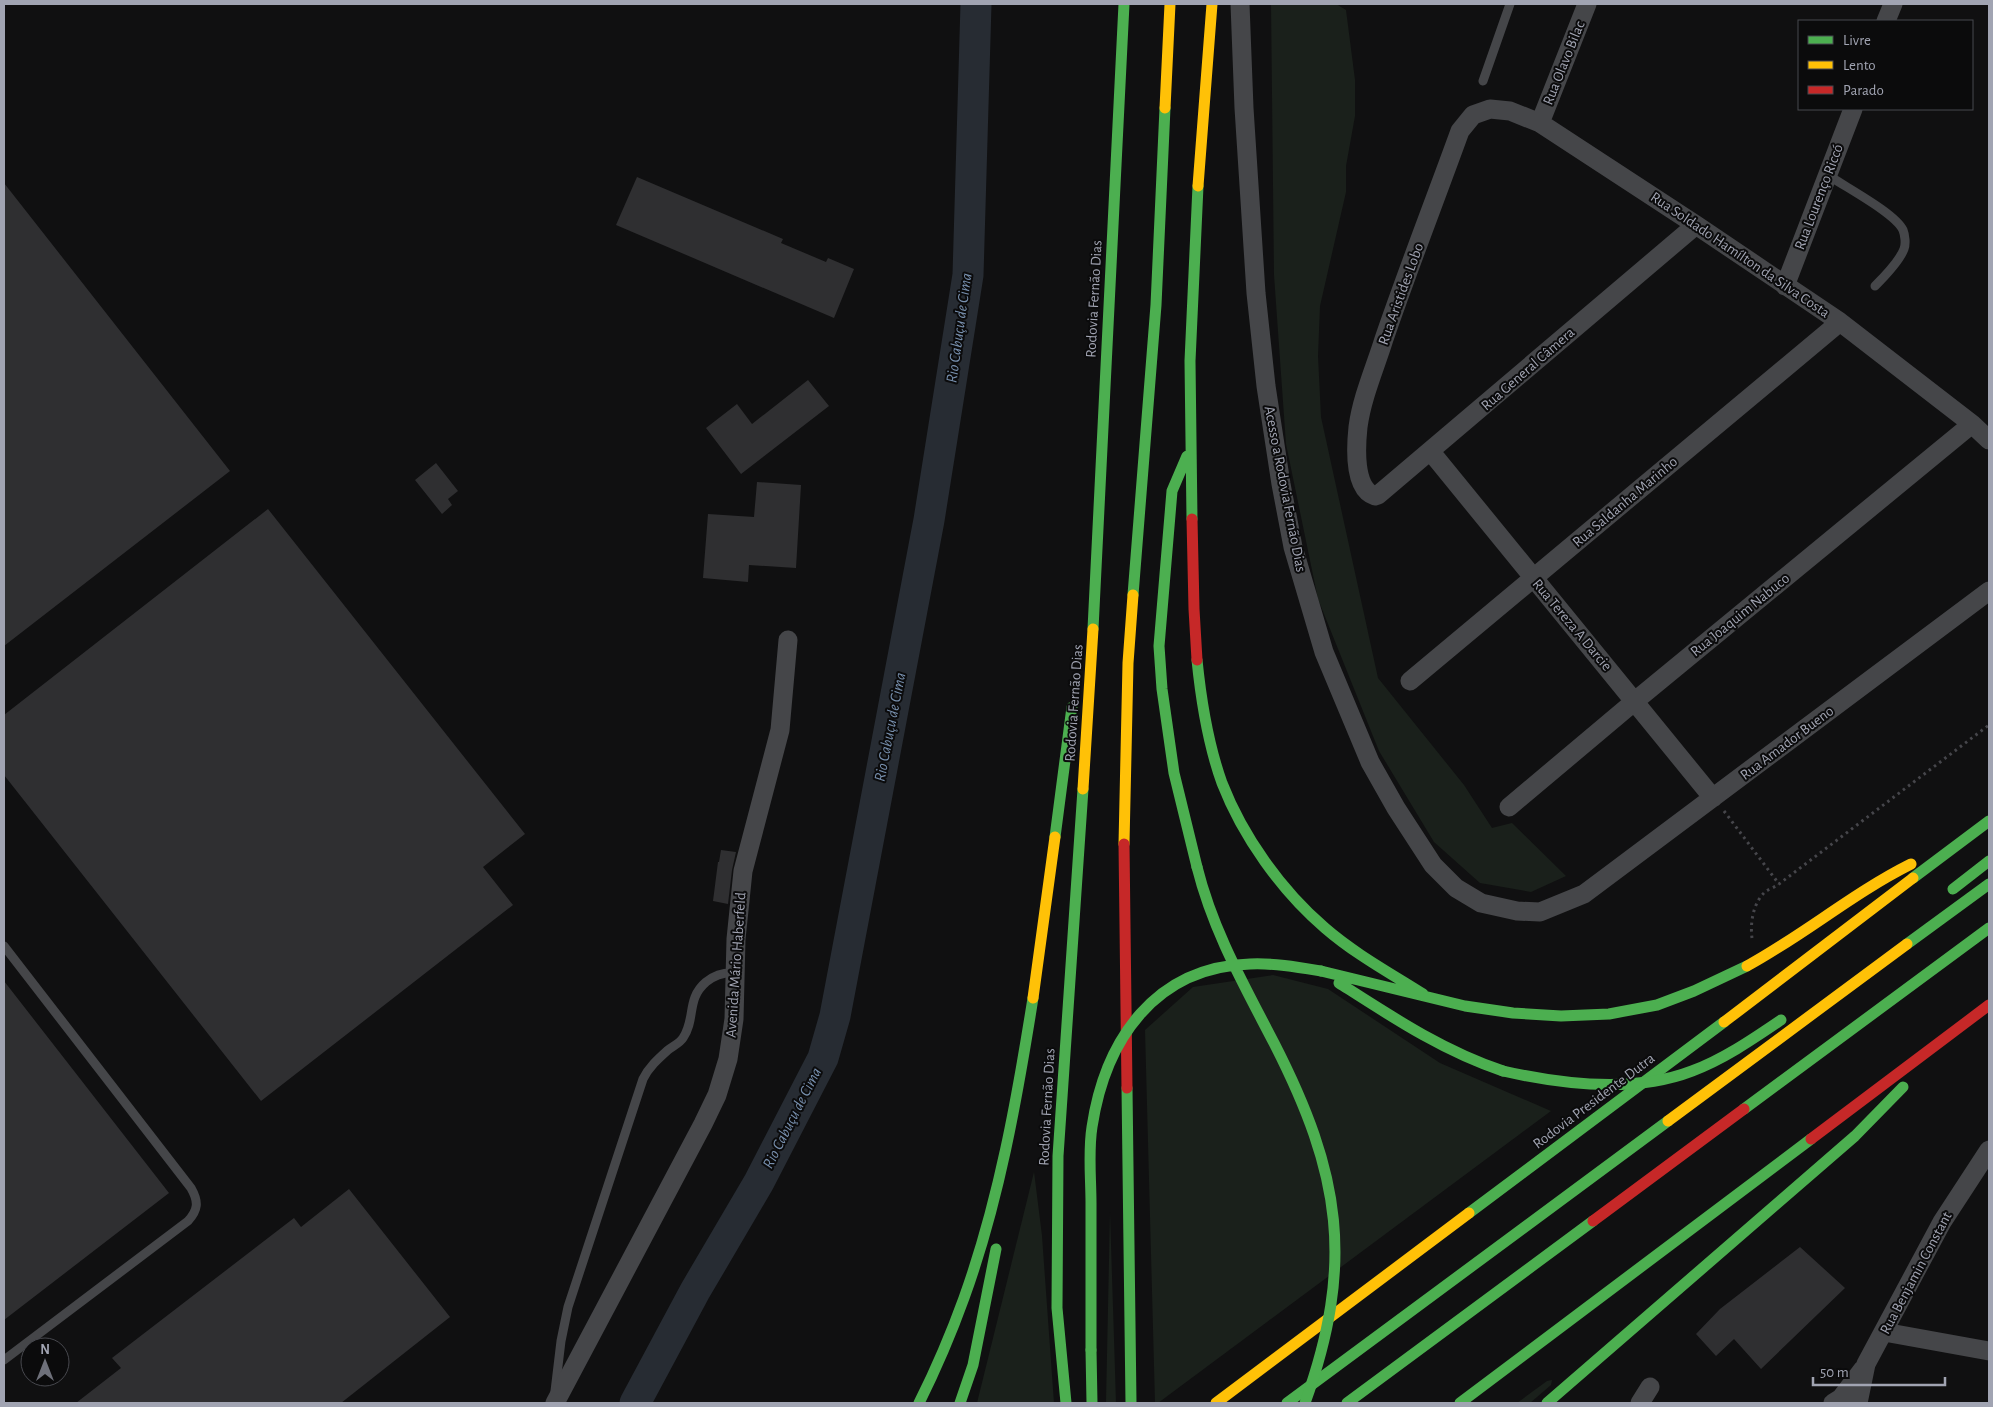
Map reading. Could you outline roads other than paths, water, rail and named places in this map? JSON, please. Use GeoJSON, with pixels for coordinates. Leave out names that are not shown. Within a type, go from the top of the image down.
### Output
{"type":"FeatureCollection","features":[{"type":"Feature","properties":{"kind":"highway","name":"Rodovia Fernão Dias"},"geometry":{"type":"LineString","coordinates":[[1066,1403],[1057,1308],[1058,1156],[1092,659],[1094,582],[1124,4]]}},
{"type":"Feature","properties":{"kind":"highway"},"geometry":{"type":"LineString","coordinates":[[1131,1403],[1127,1154],[1127,990],[1124,895],[1126,712],[1128,662],[1156,305],[1170,4]]}},
{"type":"Feature","properties":{"kind":"highway"},"geometry":{"type":"LineString","coordinates":[[1212,4],[1191,308],[1190,448],[1193,604],[1199,682],[1206,724],[1223,785],[1258,849],[1293,894],[1324,926],[1350,947],[1372,963],[1423,994]]}},
{"type":"Feature","properties":{"kind":"highway"},"geometry":{"type":"LineString","coordinates":[[1190,448],[1172,490],[1159,646],[1166,722],[1174,773],[1196,867],[1216,928],[1308,1115],[1326,1170],[1335,1226],[1336,1284],[1325,1346],[1305,1403]]}},
{"type":"Feature","properties":{"kind":"highway"},"geometry":{"type":"LineString","coordinates":[[1079,652],[1094,582]]}},
{"type":"Feature","properties":{"kind":"highway"},"geometry":{"type":"LineString","coordinates":[[920,1403],[965,1296],[1005,1155],[1026,1053],[1073,700]]}},
{"type":"Feature","properties":{"kind":"highway","name":"Rodovia Presidente Dutra"},"geometry":{"type":"LineString","coordinates":[[1216,1403],[1989,821]]}},
{"type":"Feature","properties":{"kind":"highway"},"geometry":{"type":"LineString","coordinates":[[1092,1403],[1091,1134],[1100,1090],[1108,1068],[1124,1036],[1144,1009],[1169,986],[1212,968],[1248,963],[1271,963],[1294,965],[1463,1005],[1507,1013],[1548,1017],[1624,1012],[1657,1004],[1700,988],[1754,962],[1787,943],[1895,871],[1924,858],[1947,852]]}},
{"type":"Feature","properties":{"kind":"highway"},"geometry":{"type":"LineString","coordinates":[[1943,897],[1989,861]]}},
{"type":"Feature","properties":{"kind":"highway"},"geometry":{"type":"LineString","coordinates":[[1287,1403],[1989,884]]}},
{"type":"Feature","properties":{"kind":"highway"},"geometry":{"type":"LineString","coordinates":[[1347,1403],[1989,928]]}},
{"type":"Feature","properties":{"kind":"highway"},"geometry":{"type":"LineString","coordinates":[[1321,971],[1425,1038],[1463,1057],[1503,1072],[1545,1081],[1587,1085],[1650,1081],[1690,1072],[1733,1051],[1785,1017]]}},
{"type":"Feature","properties":{"kind":"highway"},"geometry":{"type":"LineString","coordinates":[[1460,1403],[1989,1004]]}},
{"type":"Feature","properties":{"kind":"highway"},"geometry":{"type":"LineString","coordinates":[[1547,1403],[1855,1136],[1969,1020]]}},
{"type":"Feature","properties":{"kind":"highway"},"geometry":{"type":"LineString","coordinates":[[1026,1053],[1027,1096]]}},
{"type":"Feature","properties":{"kind":"highway"},"geometry":{"type":"LineString","coordinates":[[960,1403],[973,1365],[1000,1235]]}},
{"type":"Feature","properties":{"kind":"highway"},"geometry":{"type":"LineString","coordinates":[[1130,1384],[1137,1403]]}},
{"type":"Feature","properties":{"kind":"street","name":"Acesso a Rodovia Fernão Dias"},"geometry":{"type":"LineString","coordinates":[[1240,4],[1244,108],[1256,293],[1266,386],[1293,547],[1324,652],[1370,762],[1396,808],[1433,865],[1456,888],[1481,903],[1517,911],[1540,912],[1584,894]]}},
{"type":"Feature","properties":{"kind":"street","name":"Rua Olavo Bilac"},"geometry":{"type":"LineString","coordinates":[[1540,123],[1587,4]]}},
{"type":"Feature","properties":{"kind":"street"},"geometry":{"type":"LineString","coordinates":[[1886,20],[1893,4]]}},
{"type":"Feature","properties":{"kind":"street","name":"Rua Soldado Hamílton da Silva Costa"},"geometry":{"type":"LineString","coordinates":[[1473,115],[1490,109],[1510,110],[1540,123],[1840,322],[1972,424],[1989,440]]}},
{"type":"Feature","properties":{"kind":"street","name":"Rua Lourenço Riccó"},"geometry":{"type":"LineString","coordinates":[[1785,286],[1853,110]]}},
{"type":"Feature","properties":{"kind":"street","name":"Rua Aristides Lobo"},"geometry":{"type":"LineString","coordinates":[[1360,482],[1356,451],[1358,426],[1365,397],[1389,324],[1460,131],[1473,115]]}},
{"type":"Feature","properties":{"kind":"street","name":"Rua General Câmera"},"geometry":{"type":"LineString","coordinates":[[1360,482],[1365,491],[1375,496],[1378,495],[1431,452],[1696,225]]}},
{"type":"Feature","properties":{"kind":"street","name":"Rua Saldanha Marinho"},"geometry":{"type":"LineString","coordinates":[[1410,681],[1840,322]]}},
{"type":"Feature","properties":{"kind":"street","name":"Rua Joaquim Nabuco"},"geometry":{"type":"LineString","coordinates":[[1509,807],[1972,424]]}},
{"type":"Feature","properties":{"kind":"street","name":"Rua Tereza A Darcie"},"geometry":{"type":"LineString","coordinates":[[1431,452],[1714,798]]}},
{"type":"Feature","properties":{"kind":"street","name":"Rua Amador Bueno"},"geometry":{"type":"LineString","coordinates":[[1584,894],[1989,591]]}},
{"type":"Feature","properties":{"kind":"street","name":"Avenida Mário Haberfeld"},"geometry":{"type":"LineString","coordinates":[[554,1403],[703,1124],[717,1095],[728,1060],[734,1019],[738,907],[743,870],[780,730],[788,640]]}},
{"type":"Feature","properties":{"kind":"street","name":"Rua Benjamin Constant"},"geometry":{"type":"LineString","coordinates":[[1858,1403],[1866,1364],[1942,1222],[1989,1150]]}},
{"type":"Feature","properties":{"kind":"street"},"geometry":{"type":"LineString","coordinates":[[1884,1332],[1989,1351]]}},
{"type":"Feature","properties":{"kind":"street"},"geometry":{"type":"LineString","coordinates":[[1833,1403],[1841,1398],[1866,1364]]}},
{"type":"Feature","properties":{"kind":"street"},"geometry":{"type":"LineString","coordinates":[[1640,1403],[1650,1387]]}},
{"type":"Feature","properties":{"kind":"lane"},"geometry":{"type":"LineString","coordinates":[[1483,81],[1510,4]]}},
{"type":"Feature","properties":{"kind":"lane"},"geometry":{"type":"LineString","coordinates":[[1828,176],[1894,218],[1903,229],[1905,238],[1904,250],[1886,274],[1874,286]]}},
{"type":"Feature","properties":{"kind":"lane"},"geometry":{"type":"LineString","coordinates":[[4,946],[191,1188],[197,1198],[197,1206],[194,1214],[188,1221],[4,1360]]}},
{"type":"Feature","properties":{"kind":"lane"},"geometry":{"type":"LineString","coordinates":[[554,1403],[561,1341],[568,1307],[643,1079],[656,1062],[683,1039],[688,1026],[693,998],[698,990],[708,980],[717,975],[735,973]]}},
{"type":"Feature","properties":{"kind":"waterway","name":"Rio Cabuçu de Cima"},"geometry":{"type":"LineString","coordinates":[[635,1403],[695,1291],[759,1182],[823,1058],[835,1016],[929,520],[968,275],[976,4]]}}]}
